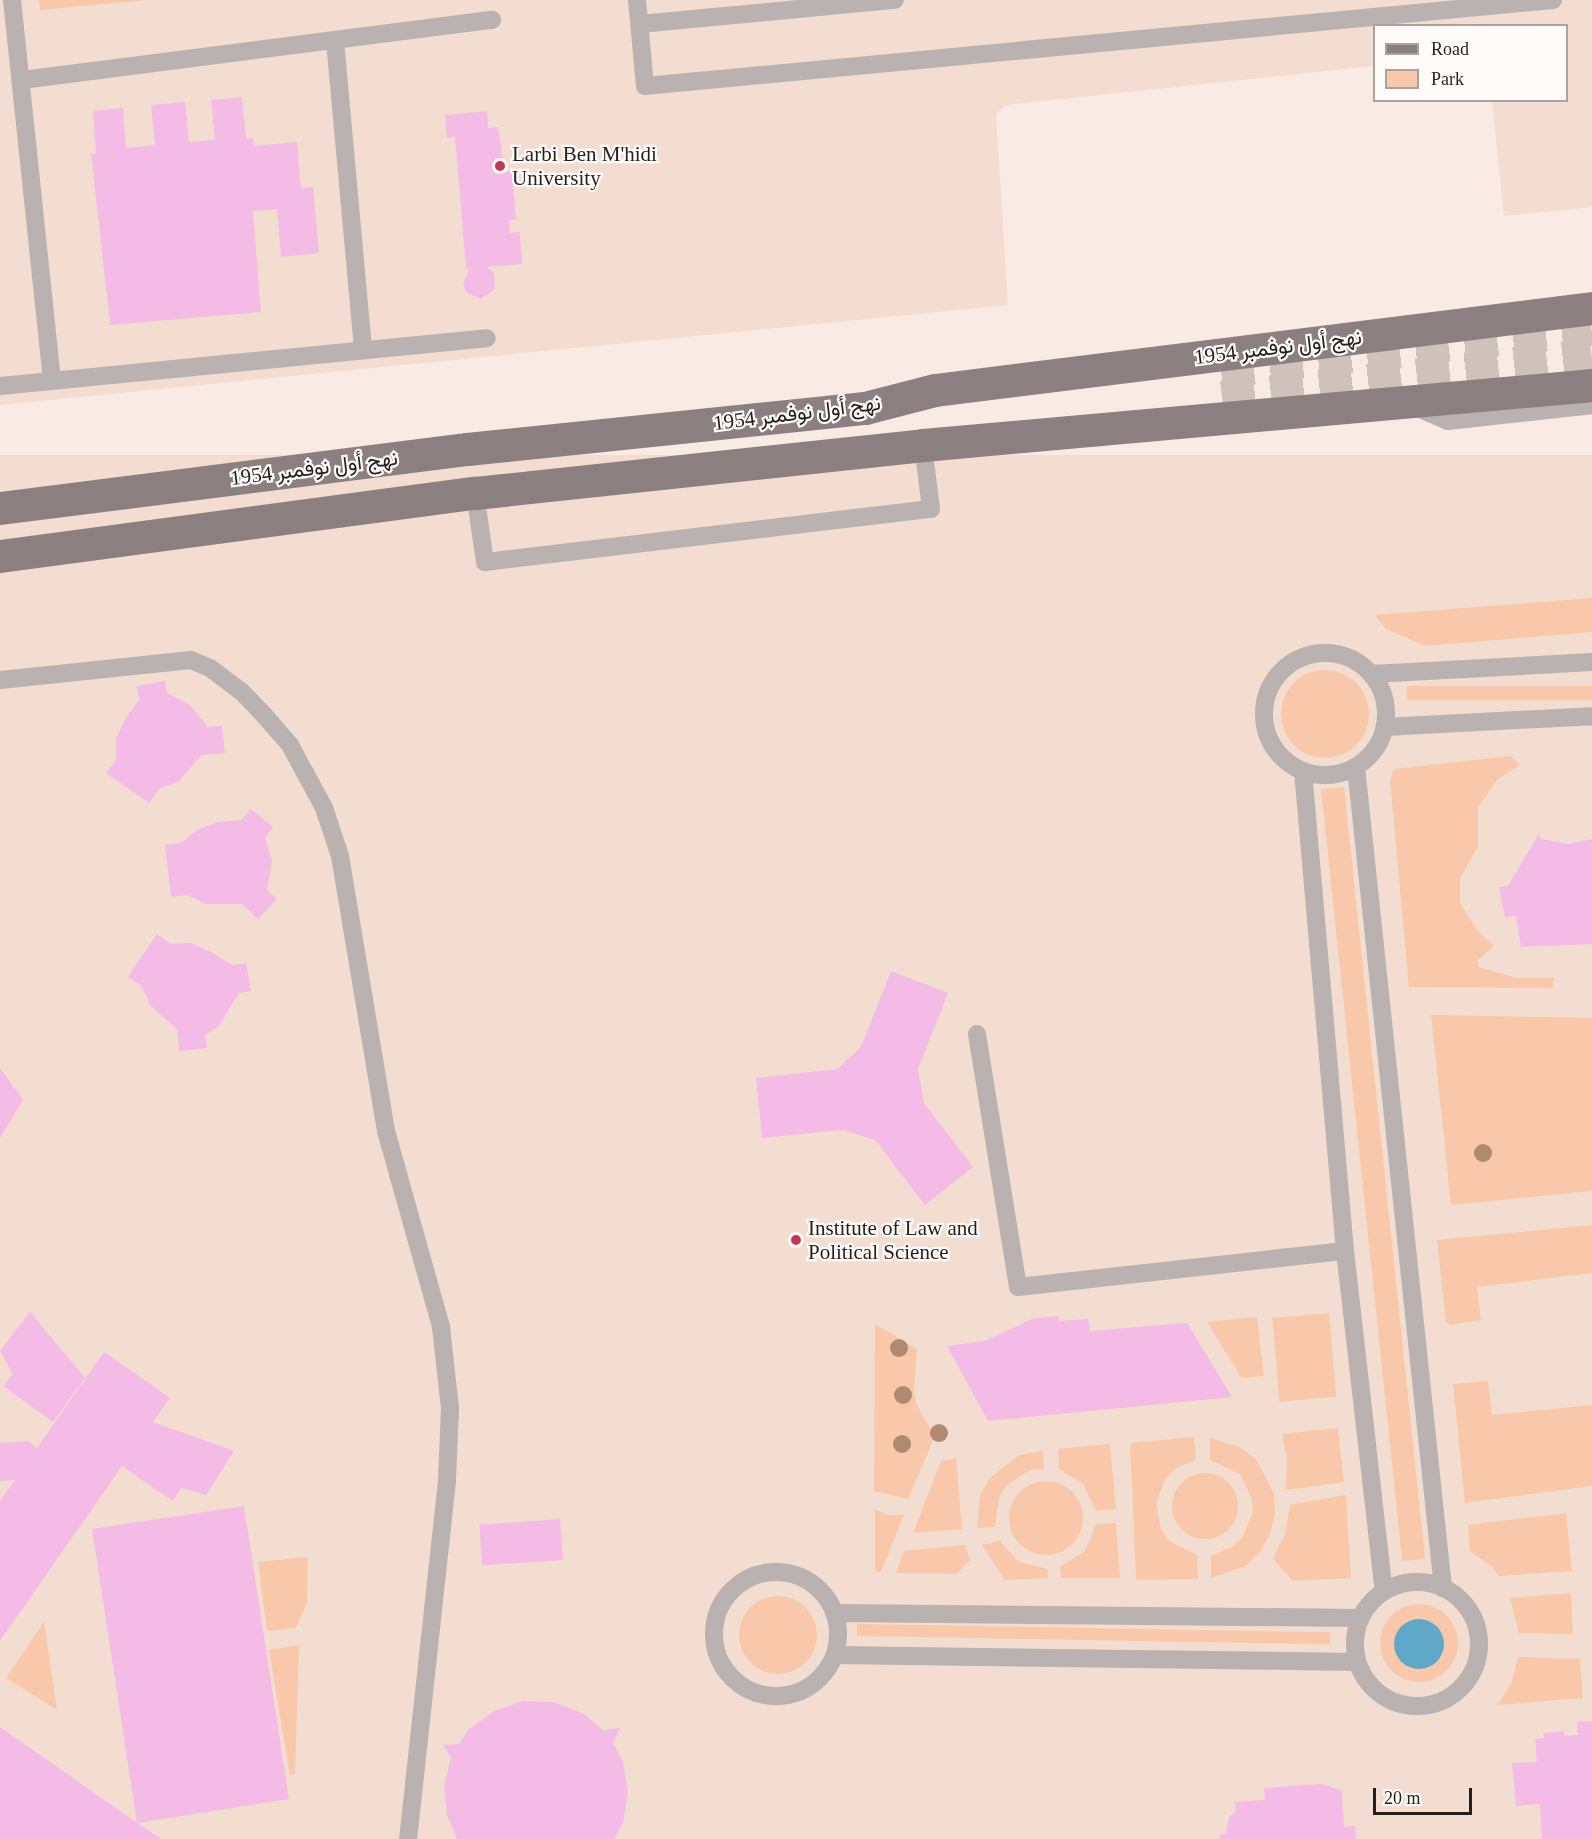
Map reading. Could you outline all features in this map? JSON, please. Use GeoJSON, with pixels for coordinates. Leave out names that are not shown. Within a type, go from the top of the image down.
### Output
{"type":"FeatureCollection","features":[{"type":"Feature","properties":{"kind":"main road","name":"نهج أول نوفمبر 1954"},"geometry":{"type":"LineString","coordinates":[[0,508],[455,451],[865,408],[935,390],[1592,308]]}},
{"type":"Feature","properties":{"kind":"main road"},"geometry":{"type":"LineString","coordinates":[[865,408],[1221,384],[975,429],[923,445]]}},
{"type":"Feature","properties":{"kind":"main road"},"geometry":{"type":"LineString","coordinates":[[0,556],[475,494],[923,445],[1592,385]]}},
{"type":"Feature","properties":{"kind":"lane"},"geometry":{"type":"LineString","coordinates":[[12,0],[52,381]]}},
{"type":"Feature","properties":{"kind":"lane"},"geometry":{"type":"LineString","coordinates":[[637,0],[645,86],[1553,0]]}},
{"type":"Feature","properties":{"kind":"lane"},"geometry":{"type":"LineString","coordinates":[[640,24],[895,0]]}},
{"type":"Feature","properties":{"kind":"lane"},"geometry":{"type":"LineString","coordinates":[[22,80],[492,20]]}},
{"type":"Feature","properties":{"kind":"lane"},"geometry":{"type":"LineString","coordinates":[[335,41],[363,350]]}},
{"type":"Feature","properties":{"kind":"lane"},"geometry":{"type":"LineString","coordinates":[[0,386],[487,338]]}},
{"type":"Feature","properties":{"kind":"lane"},"geometry":{"type":"LineString","coordinates":[[1406,403],[1449,421],[1592,405]]}},
{"type":"Feature","properties":{"kind":"lane"},"geometry":{"type":"LineString","coordinates":[[475,494],[485,562],[931,509],[923,445]]}},
{"type":"Feature","properties":{"kind":"lane"},"geometry":{"type":"LineString","coordinates":[[1333,653],[1354,660],[1372,674],[1385,699],[1385,727],[1375,750],[1356,767],[1321,775],[1303,771],[1284,760],[1270,742],[1264,721],[1265,699],[1275,679],[1291,663],[1311,654],[1333,653]]}},
{"type":"Feature","properties":{"kind":"lane"},"geometry":{"type":"LineString","coordinates":[[0,680],[191,660],[240,691],[264,715],[290,745],[324,808],[340,856],[386,1131],[441,1327],[450,1408],[447,1481],[408,1839]]}},
{"type":"Feature","properties":{"kind":"lane"},"geometry":{"type":"LineString","coordinates":[[1372,674],[1592,662]]}},
{"type":"Feature","properties":{"kind":"lane"},"geometry":{"type":"LineString","coordinates":[[1385,727],[1592,716]]}},
{"type":"Feature","properties":{"kind":"lane"},"geometry":{"type":"LineString","coordinates":[[1356,767],[1443,1588]]}},
{"type":"Feature","properties":{"kind":"lane"},"geometry":{"type":"LineString","coordinates":[[1303,771],[1345,1251],[1384,1591]]}},
{"type":"Feature","properties":{"kind":"lane"},"geometry":{"type":"LineString","coordinates":[[977,1034],[1018,1287],[1345,1251]]}},
{"type":"Feature","properties":{"kind":"lane"},"geometry":{"type":"LineString","coordinates":[[782,1572],[804,1579],[822,1593],[834,1612],[838,1634],[835,1654],[823,1675],[805,1689],[783,1696],[760,1694],[739,1684],[723,1668],[714,1647],[714,1624],[722,1602],[738,1585],[758,1574],[782,1572]]}},
{"type":"Feature","properties":{"kind":"lane"},"geometry":{"type":"LineString","coordinates":[[1423,1582],[1443,1588],[1461,1600],[1474,1618],[1479,1640],[1477,1662],[1466,1682],[1449,1697],[1428,1705],[1405,1705],[1384,1697],[1368,1682],[1357,1662],[1355,1640],[1361,1618],[1384,1591],[1403,1583],[1423,1582]]}},
{"type":"Feature","properties":{"kind":"lane"},"geometry":{"type":"LineString","coordinates":[[834,1612],[1361,1618]]}},
{"type":"Feature","properties":{"kind":"lane"},"geometry":{"type":"LineString","coordinates":[[835,1654],[1357,1662]]}},
{"type":"Feature","properties":{"kind":"shaded area","name":"Larbi Ben M'hidi University"},"geometry":{"type":"Polygon","coordinates":[[[0,0],[1592,0],[1592,207],[1504,216],[1492,102],[1568,102],[1568,24],[1373,24],[1373,66],[1006,105],[996,114],[1008,305],[0,405],[0,0]]]}},
{"type":"Feature","properties":{"kind":"shaded area","name":"Institute of Law and Political Science"},"geometry":{"type":"Polygon","coordinates":[[[0,455],[1592,455],[1592,1839],[0,1839],[0,455]]]}},
{"type":"Feature","properties":{"kind":"green space"},"geometry":{"type":"Polygon","coordinates":[[[39,0],[147,0],[40,10],[39,0]]]}},
{"type":"Feature","properties":{"kind":"green space"},"geometry":{"type":"Polygon","coordinates":[[[1592,598],[1592,632],[1425,646],[1386,629],[1375,615],[1592,598]]]}},
{"type":"Feature","properties":{"kind":"green space"},"geometry":{"type":"Polygon","coordinates":[[[1325,670],[1342,674],[1356,683],[1365,697],[1369,714],[1365,731],[1356,745],[1342,754],[1325,758],[1308,754],[1294,745],[1285,731],[1281,714],[1285,697],[1294,683],[1308,674],[1325,670]]]}},
{"type":"Feature","properties":{"kind":"green space"},"geometry":{"type":"Polygon","coordinates":[[[1407,686],[1592,686],[1592,700],[1407,700],[1407,686]]]}},
{"type":"Feature","properties":{"kind":"green space"},"geometry":{"type":"Polygon","coordinates":[[[1510,756],[1520,765],[1498,779],[1478,807],[1478,846],[1460,879],[1460,903],[1477,930],[1494,946],[1478,960],[1478,967],[1517,978],[1554,978],[1553,988],[1409,987],[1390,780],[1394,769],[1510,756]]]}},
{"type":"Feature","properties":{"kind":"green space"},"geometry":{"type":"Polygon","coordinates":[[[1344,787],[1425,1559],[1402,1561],[1321,789],[1344,787]]]}},
{"type":"Feature","properties":{"kind":"green space"},"geometry":{"type":"Polygon","coordinates":[[[1431,1015],[1592,1018],[1592,1191],[1451,1205],[1431,1015]]]}},
{"type":"Feature","properties":{"kind":"green space"},"geometry":{"type":"Polygon","coordinates":[[[1592,1225],[1592,1273],[1477,1287],[1481,1320],[1450,1325],[1446,1322],[1437,1240],[1592,1225]]]}},
{"type":"Feature","properties":{"kind":"green space"},"geometry":{"type":"Polygon","coordinates":[[[1329,1313],[1336,1397],[1280,1402],[1272,1318],[1329,1313]]]}},
{"type":"Feature","properties":{"kind":"green space"},"geometry":{"type":"Polygon","coordinates":[[[1257,1317],[1264,1376],[1242,1378],[1207,1322],[1257,1317]]]}},
{"type":"Feature","properties":{"kind":"green space"},"geometry":{"type":"Polygon","coordinates":[[[875,1324],[917,1349],[914,1390],[917,1406],[935,1436],[908,1499],[874,1491],[875,1324]]]}},
{"type":"Feature","properties":{"kind":"green space"},"geometry":{"type":"Polygon","coordinates":[[[1488,1381],[1492,1415],[1592,1405],[1592,1486],[1465,1503],[1453,1384],[1488,1381]]]}},
{"type":"Feature","properties":{"kind":"green space"},"geometry":{"type":"Polygon","coordinates":[[[1338,1428],[1344,1482],[1286,1490],[1287,1457],[1282,1434],[1338,1428]]]}},
{"type":"Feature","properties":{"kind":"green space"},"geometry":{"type":"Polygon","coordinates":[[[1194,1437],[1196,1460],[1176,1468],[1166,1478],[1156,1503],[1161,1530],[1169,1541],[1197,1555],[1198,1579],[1136,1580],[1130,1443],[1194,1437]]]}},
{"type":"Feature","properties":{"kind":"green space"},"geometry":{"type":"Polygon","coordinates":[[[1210,1438],[1239,1447],[1256,1459],[1274,1494],[1275,1514],[1270,1534],[1260,1552],[1245,1566],[1211,1578],[1211,1556],[1232,1547],[1242,1538],[1253,1512],[1252,1499],[1240,1474],[1210,1460],[1210,1438]]]}},
{"type":"Feature","properties":{"kind":"green space"},"geometry":{"type":"Polygon","coordinates":[[[1110,1444],[1116,1509],[1096,1511],[1083,1484],[1059,1469],[1058,1449],[1110,1444]]]}},
{"type":"Feature","properties":{"kind":"green space"},"geometry":{"type":"Polygon","coordinates":[[[1043,1451],[1044,1469],[1030,1470],[1006,1486],[999,1498],[995,1527],[977,1528],[980,1496],[989,1479],[1019,1455],[1043,1451]]]}},
{"type":"Feature","properties":{"kind":"green space"},"geometry":{"type":"Polygon","coordinates":[[[956,1458],[962,1529],[913,1533],[941,1461],[956,1458]]]}},
{"type":"Feature","properties":{"kind":"green space"},"geometry":{"type":"Polygon","coordinates":[[[1205,1473],[1218,1476],[1228,1483],[1235,1493],[1238,1506],[1235,1519],[1228,1529],[1218,1536],[1205,1539],[1192,1536],[1182,1529],[1175,1519],[1172,1506],[1175,1493],[1182,1483],[1192,1476],[1205,1473]]]}},
{"type":"Feature","properties":{"kind":"green space"},"geometry":{"type":"Polygon","coordinates":[[[1046,1481],[1060,1484],[1072,1492],[1080,1504],[1083,1518],[1080,1532],[1072,1544],[1060,1552],[1046,1555],[1032,1552],[1020,1544],[1012,1532],[1009,1518],[1012,1504],[1020,1492],[1032,1484],[1046,1481]]]}},
{"type":"Feature","properties":{"kind":"green space"},"geometry":{"type":"Polygon","coordinates":[[[1346,1495],[1351,1578],[1293,1581],[1273,1559],[1285,1534],[1290,1505],[1346,1495]]]}},
{"type":"Feature","properties":{"kind":"green space"},"geometry":{"type":"Polygon","coordinates":[[[875,1509],[886,1515],[904,1515],[881,1572],[875,1571],[875,1509]]]}},
{"type":"Feature","properties":{"kind":"green space"},"geometry":{"type":"Polygon","coordinates":[[[1566,1513],[1572,1571],[1499,1576],[1491,1566],[1470,1551],[1468,1525],[1566,1513]]]}},
{"type":"Feature","properties":{"kind":"green space"},"geometry":{"type":"Polygon","coordinates":[[[1116,1523],[1120,1578],[1061,1578],[1060,1567],[1085,1551],[1096,1524],[1116,1523]]]}},
{"type":"Feature","properties":{"kind":"green space"},"geometry":{"type":"Polygon","coordinates":[[[1000,1541],[1019,1562],[1047,1569],[1048,1578],[1005,1580],[982,1545],[1000,1541]]]}},
{"type":"Feature","properties":{"kind":"green space"},"geometry":{"type":"Polygon","coordinates":[[[965,1545],[970,1560],[956,1574],[896,1573],[904,1551],[965,1545]]]}},
{"type":"Feature","properties":{"kind":"green space"},"geometry":{"type":"Polygon","coordinates":[[[308,1557],[307,1602],[298,1624],[295,1628],[267,1631],[258,1562],[308,1557]]]}},
{"type":"Feature","properties":{"kind":"green space"},"geometry":{"type":"Polygon","coordinates":[[[1571,1593],[1573,1634],[1519,1633],[1510,1598],[1571,1593]]]}},
{"type":"Feature","properties":{"kind":"green space"},"geometry":{"type":"Polygon","coordinates":[[[770,1596],[786,1596],[800,1602],[811,1613],[817,1627],[817,1643],[811,1657],[800,1668],[786,1674],[770,1674],[756,1668],[745,1657],[739,1643],[739,1627],[745,1613],[756,1602],[770,1596]]]}},
{"type":"Feature","properties":{"kind":"green space"},"geometry":{"type":"Polygon","coordinates":[[[1411,1604],[1427,1604],[1441,1610],[1452,1621],[1458,1635],[1458,1651],[1452,1665],[1441,1676],[1427,1682],[1411,1682],[1397,1676],[1386,1665],[1380,1651],[1380,1635],[1386,1621],[1397,1610],[1411,1604]]]}},
{"type":"Feature","properties":{"kind":"green space"},"geometry":{"type":"Polygon","coordinates":[[[44,1622],[57,1710],[6,1678],[44,1622]]]}},
{"type":"Feature","properties":{"kind":"green space"},"geometry":{"type":"Polygon","coordinates":[[[857,1624],[1330,1632],[1330,1644],[857,1636],[857,1624]]]}},
{"type":"Feature","properties":{"kind":"green space"},"geometry":{"type":"Polygon","coordinates":[[[299,1645],[295,1774],[290,1775],[269,1650],[299,1645]]]}},
{"type":"Feature","properties":{"kind":"green space"},"geometry":{"type":"Polygon","coordinates":[[[1518,1657],[1580,1659],[1583,1698],[1497,1705],[1511,1684],[1518,1657]]]}},
{"type":"Feature","properties":{"kind":"water"},"geometry":{"type":"Polygon","coordinates":[[[1414,1619],[1424,1619],[1437,1626],[1444,1639],[1444,1649],[1437,1662],[1424,1669],[1414,1669],[1405,1665],[1398,1658],[1394,1649],[1394,1639],[1398,1630],[1405,1623],[1414,1619]]]}},
{"type":"Feature","properties":{"kind":"building"},"geometry":{"type":"Polygon","coordinates":[[[242,97],[246,139],[253,138],[254,146],[297,142],[301,188],[313,187],[319,253],[281,257],[277,209],[253,211],[261,312],[110,325],[91,154],[96,154],[93,111],[123,108],[126,148],[155,145],[151,105],[185,102],[189,142],[215,140],[211,100],[242,97]]]}},
{"type":"Feature","properties":{"kind":"building"},"geometry":{"type":"Polygon","coordinates":[[[487,111],[488,128],[498,127],[505,172],[512,171],[516,219],[509,220],[510,233],[520,232],[522,264],[487,267],[494,273],[495,289],[481,299],[466,292],[463,284],[470,268],[466,269],[455,137],[447,138],[445,115],[487,111]]]}},
{"type":"Feature","properties":{"kind":"building"},"geometry":{"type":"Polygon","coordinates":[[[165,681],[167,693],[190,705],[208,727],[222,726],[225,753],[202,755],[178,782],[159,789],[149,803],[106,773],[116,760],[116,739],[126,717],[139,700],[137,686],[165,681]]]}},
{"type":"Feature","properties":{"kind":"building"},"geometry":{"type":"Polygon","coordinates":[[[251,809],[273,827],[265,837],[272,861],[267,890],[277,899],[258,919],[242,904],[206,904],[187,895],[171,897],[165,845],[181,843],[197,830],[219,822],[241,820],[251,809]]]}},
{"type":"Feature","properties":{"kind":"building"},"geometry":{"type":"Polygon","coordinates":[[[1539,834],[1541,839],[1568,844],[1592,839],[1592,944],[1521,947],[1516,916],[1505,917],[1499,887],[1508,886],[1539,834]]]}},
{"type":"Feature","properties":{"kind":"building"},"geometry":{"type":"Polygon","coordinates":[[[157,934],[171,944],[191,943],[232,965],[246,963],[251,991],[239,993],[219,1026],[205,1035],[207,1048],[179,1051],[177,1029],[150,1005],[142,986],[128,977],[157,934]]]}},
{"type":"Feature","properties":{"kind":"building"},"geometry":{"type":"Polygon","coordinates":[[[891,971],[948,993],[918,1069],[924,1103],[973,1167],[925,1205],[875,1140],[843,1130],[762,1138],[756,1078],[837,1069],[861,1047],[891,971]]]}},
{"type":"Feature","properties":{"kind":"building"},"geometry":{"type":"Polygon","coordinates":[[[0,1068],[23,1100],[0,1138],[0,1068]]]}},
{"type":"Feature","properties":{"kind":"building"},"geometry":{"type":"Polygon","coordinates":[[[30,1312],[85,1378],[53,1422],[3,1386],[13,1374],[0,1351],[30,1312]]]}},
{"type":"Feature","properties":{"kind":"building"},"geometry":{"type":"Polygon","coordinates":[[[1058,1316],[1059,1321],[1088,1319],[1090,1331],[1187,1323],[1232,1397],[988,1421],[947,1346],[985,1341],[1032,1319],[1058,1316]]]}},
{"type":"Feature","properties":{"kind":"building"},"geometry":{"type":"Polygon","coordinates":[[[104,1352],[170,1398],[153,1422],[234,1451],[206,1495],[181,1488],[173,1501],[122,1466],[0,1641],[0,1501],[15,1480],[0,1481],[0,1443],[28,1441],[37,1448],[104,1352]]]}},
{"type":"Feature","properties":{"kind":"building"},"geometry":{"type":"Polygon","coordinates":[[[244,1506],[289,1799],[137,1823],[92,1529],[244,1506]]]}},
{"type":"Feature","properties":{"kind":"building"},"geometry":{"type":"Polygon","coordinates":[[[560,1519],[563,1560],[482,1566],[479,1525],[560,1519]]]}},
{"type":"Feature","properties":{"kind":"building"},"geometry":{"type":"Polygon","coordinates":[[[523,1701],[554,1702],[584,1714],[603,1730],[620,1728],[613,1743],[623,1762],[628,1792],[623,1823],[614,1839],[457,1839],[447,1815],[444,1787],[451,1757],[443,1745],[459,1744],[468,1730],[494,1711],[523,1701]]]}},
{"type":"Feature","properties":{"kind":"building"},"geometry":{"type":"Polygon","coordinates":[[[1592,1721],[1592,1839],[1542,1839],[1540,1804],[1516,1806],[1512,1763],[1537,1762],[1535,1739],[1544,1738],[1543,1733],[1564,1731],[1564,1736],[1578,1735],[1577,1722],[1592,1721]]]}},
{"type":"Feature","properties":{"kind":"building"},"geometry":{"type":"Polygon","coordinates":[[[0,1727],[161,1839],[0,1839],[0,1727]]]}},
{"type":"Feature","properties":{"kind":"building"},"geometry":{"type":"Polygon","coordinates":[[[1322,1784],[1342,1791],[1344,1827],[1355,1826],[1356,1839],[1220,1839],[1220,1834],[1226,1834],[1229,1817],[1236,1811],[1235,1802],[1265,1800],[1264,1788],[1322,1784]]]}},
{"type":"Feature","properties":{"kind":"tunnel"},"geometry":{"type":"LineString","coordinates":[[1221,371],[1592,329]]}},
{"type":"Feature","properties":{"kind":"tunnel"},"geometry":{"type":"LineString","coordinates":[[1222,397],[1592,354]]}},
{"type":"Feature","properties":{"kind":"place","name":"Larbi Ben M'hidi University"},"geometry":{"type":"Point","coordinates":[500,166]}},
{"type":"Feature","properties":{"kind":"place","name":"Institute of Law and Political Science"},"geometry":{"type":"Point","coordinates":[796,1240]}}]}
